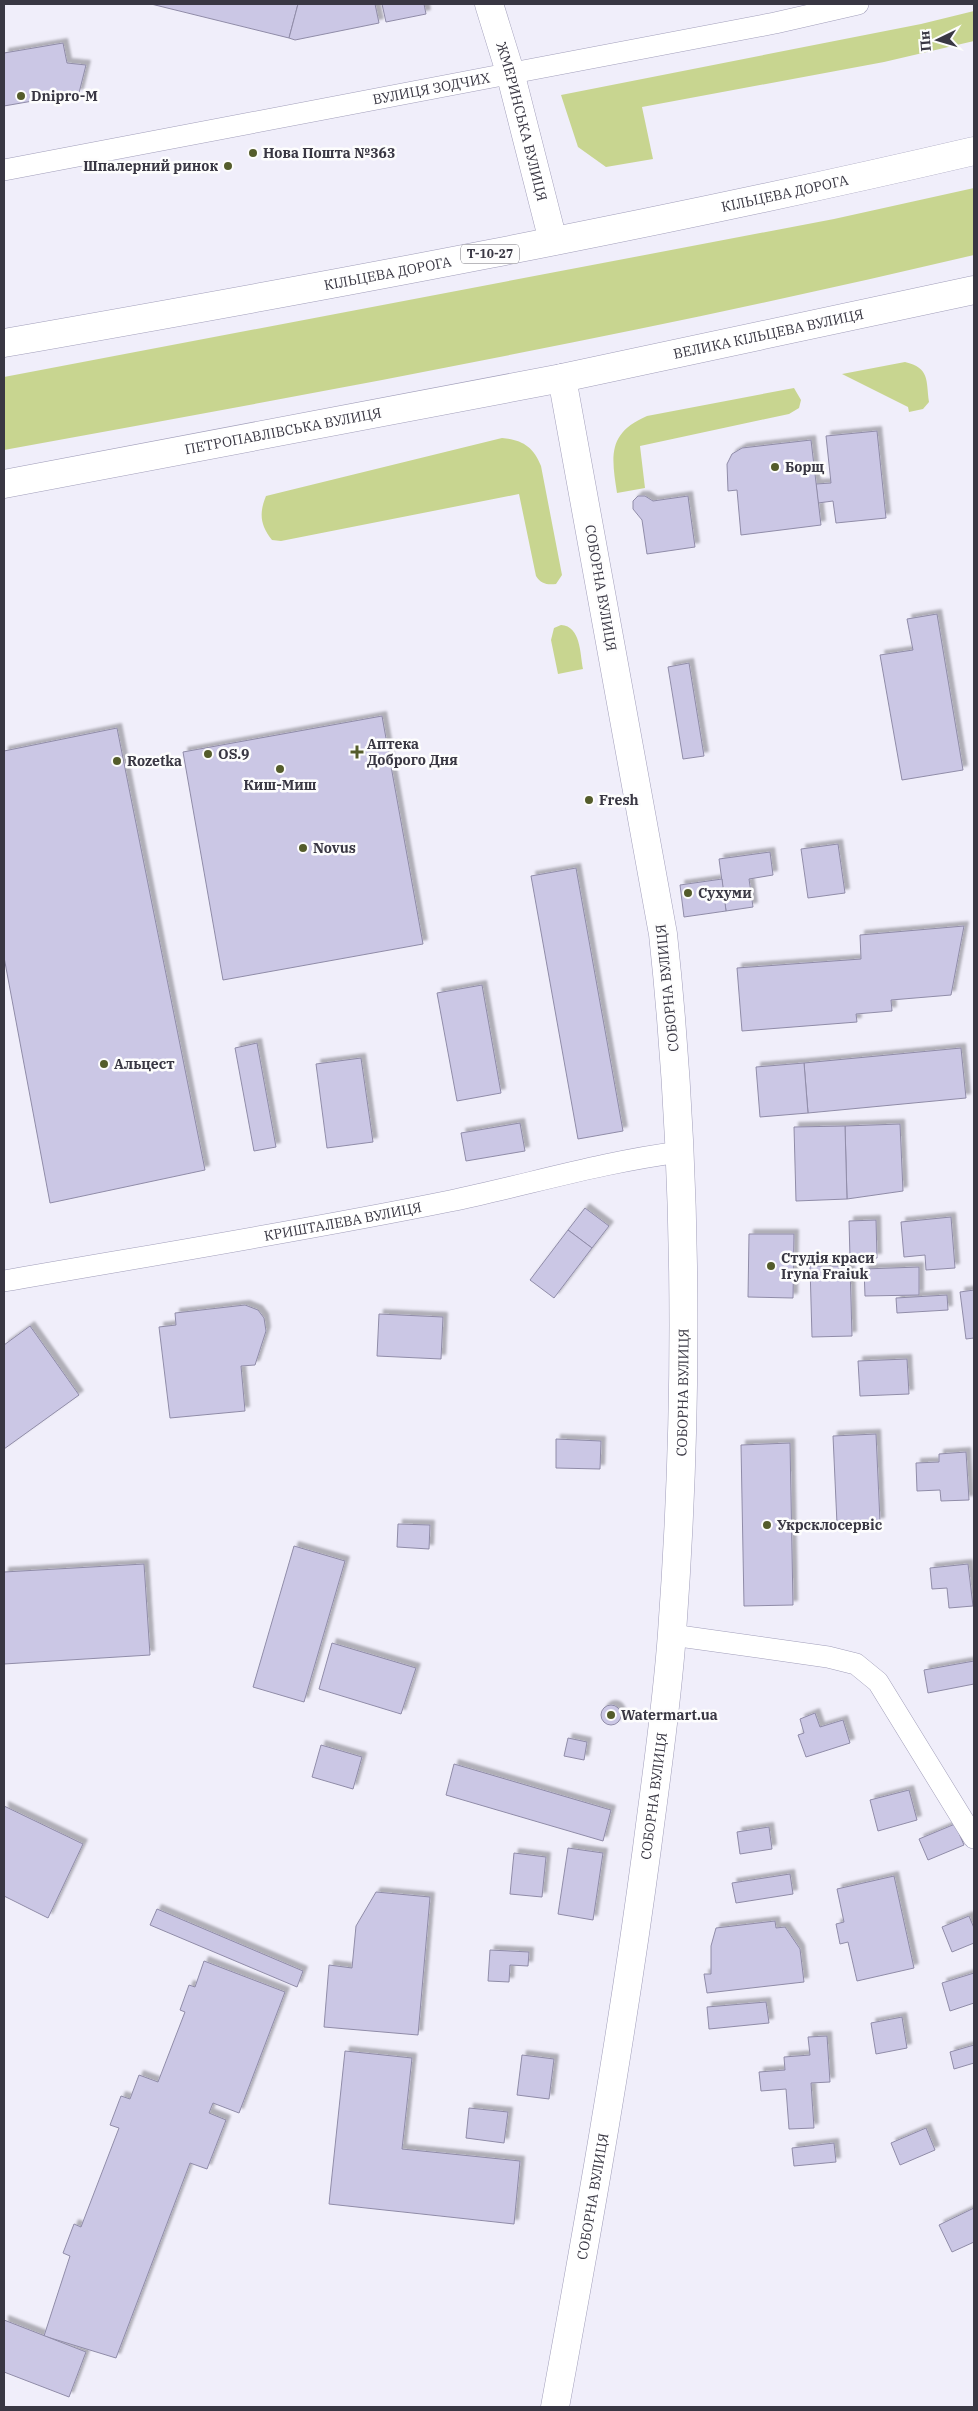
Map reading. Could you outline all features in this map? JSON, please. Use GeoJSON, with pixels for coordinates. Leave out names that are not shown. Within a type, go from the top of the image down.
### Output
{"type":"FeatureCollection","features":[{"type":"Feature","properties":{"kind":"main road","name":"ЖМЕРИНСЬКА ВУЛИЦЯ"},"geometry":{"type":"LineString","coordinates":[[489,4],[510,72],[553,241]]}},
{"type":"Feature","properties":{"kind":"main road","name":"КІЛЬЦЕВА ДОРОГА"},"geometry":{"type":"LineString","coordinates":[[4,343],[428,267],[836,183],[974,151]]}},
{"type":"Feature","properties":{"kind":"main road","name":"ВЕЛИКА КІЛЬЦЕВА ВУЛИЦЯ"},"geometry":{"type":"LineString","coordinates":[[562,378],[974,290]]}},
{"type":"Feature","properties":{"kind":"main road","name":"ПЕТРОПАВЛІВСЬКА ВУЛИЦЯ"},"geometry":{"type":"LineString","coordinates":[[4,484],[562,378]]}},
{"type":"Feature","properties":{"kind":"main road","name":"СОБОРНА ВУЛИЦЯ"},"geometry":{"type":"LineString","coordinates":[[555,2407],[582,2260],[636,1929],[672,1636],[683,1394],[680,1152],[663,934],[562,378]]}},
{"type":"Feature","properties":{"kind":"street","name":"ВУЛИЦЯ ЗОДЧИХ"},"geometry":{"type":"LineString","coordinates":[[4,170],[775,22],[858,4]]}},
{"type":"Feature","properties":{"kind":"street","name":"КРИШТАЛЕВА ВУЛИЦЯ"},"geometry":{"type":"LineString","coordinates":[[4,1282],[291,1232],[452,1200],[643,1157],[680,1152]]}},
{"type":"Feature","properties":{"kind":"street"},"geometry":{"type":"LineString","coordinates":[[672,1636],[828,1657],[856,1664],[878,1682],[974,1838]]}},
{"type":"Feature","properties":{"kind":"green space"},"geometry":{"type":"Polygon","coordinates":[[[974,11],[974,41],[884,62],[642,107],[653,159],[606,167],[578,147],[561,95],[921,24],[974,11]]]}},
{"type":"Feature","properties":{"kind":"green space"},"geometry":{"type":"Polygon","coordinates":[[[974,188],[974,255],[611,335],[4,450],[4,377],[834,219],[974,188]]]}},
{"type":"Feature","properties":{"kind":"green space"},"geometry":{"type":"Polygon","coordinates":[[[905,362],[923,371],[927,381],[929,402],[923,409],[909,412],[908,407],[842,374],[905,362]]]}},
{"type":"Feature","properties":{"kind":"green space"},"geometry":{"type":"Polygon","coordinates":[[[794,388],[801,400],[799,408],[789,414],[640,446],[645,488],[617,493],[614,467],[615,447],[625,430],[634,423],[647,416],[794,388]]]}},
{"type":"Feature","properties":{"kind":"green space"},"geometry":{"type":"Polygon","coordinates":[[[502,438],[515,440],[526,445],[534,453],[541,466],[562,575],[556,584],[544,583],[536,576],[519,494],[281,541],[272,540],[263,524],[262,508],[266,496],[502,438]]]}},
{"type":"Feature","properties":{"kind":"green space"},"geometry":{"type":"Polygon","coordinates":[[[561,625],[568,627],[576,635],[583,669],[558,674],[551,640],[554,628],[561,625]]]}},
{"type":"Feature","properties":{"kind":"building"},"geometry":{"type":"Polygon","coordinates":[[[151,4],[298,4],[289,38],[151,4]]]}},
{"type":"Feature","properties":{"kind":"building"},"geometry":{"type":"Polygon","coordinates":[[[298,4],[375,4],[379,23],[295,40],[289,38],[298,4]]]}},
{"type":"Feature","properties":{"kind":"building"},"geometry":{"type":"Polygon","coordinates":[[[382,4],[424,4],[426,14],[386,22],[382,4]]]}},
{"type":"Feature","properties":{"kind":"building"},"geometry":{"type":"Polygon","coordinates":[[[63,43],[67,63],[86,65],[79,93],[4,106],[4,53],[63,43]]]}},
{"type":"Feature","properties":{"kind":"building"},"geometry":{"type":"Polygon","coordinates":[[[877,431],[886,518],[836,523],[833,501],[818,503],[816,484],[831,483],[826,436],[877,431]]]}},
{"type":"Feature","properties":{"kind":"building"},"geometry":{"type":"Polygon","coordinates":[[[811,440],[821,525],[741,535],[737,490],[728,491],[727,464],[732,454],[742,448],[811,440]]]}},
{"type":"Feature","properties":{"kind":"building"},"geometry":{"type":"Polygon","coordinates":[[[638,496],[645,496],[653,501],[688,496],[695,547],[647,554],[642,520],[633,509],[633,501],[638,496]]]}},
{"type":"Feature","properties":{"kind":"building"},"geometry":{"type":"Polygon","coordinates":[[[937,614],[963,770],[902,780],[880,655],[913,650],[907,619],[937,614]]]}},
{"type":"Feature","properties":{"kind":"building"},"geometry":{"type":"Polygon","coordinates":[[[689,663],[704,756],[683,759],[668,667],[689,663]]]}},
{"type":"Feature","properties":{"kind":"building","name":"Novus"},"geometry":{"type":"Polygon","coordinates":[[[382,716],[423,944],[223,980],[183,752],[382,716]]]}},
{"type":"Feature","properties":{"kind":"building","name":"Альцест"},"geometry":{"type":"Polygon","coordinates":[[[117,728],[205,1170],[50,1203],[4,957],[4,751],[117,728]]]}},
{"type":"Feature","properties":{"kind":"building"},"geometry":{"type":"Polygon","coordinates":[[[838,844],[845,893],[808,898],[801,849],[838,844]]]}},
{"type":"Feature","properties":{"kind":"building"},"geometry":{"type":"Polygon","coordinates":[[[770,852],[773,875],[749,879],[753,907],[726,911],[719,859],[770,852]]]}},
{"type":"Feature","properties":{"kind":"building"},"geometry":{"type":"Polygon","coordinates":[[[576,868],[623,1131],[578,1139],[531,876],[576,868]]]}},
{"type":"Feature","properties":{"kind":"building"},"geometry":{"type":"Polygon","coordinates":[[[722,879],[726,911],[684,917],[680,885],[722,879]]]}},
{"type":"Feature","properties":{"kind":"building"},"geometry":{"type":"Polygon","coordinates":[[[964,926],[951,995],[891,1000],[892,1011],[856,1014],[857,1022],[742,1031],[737,968],[861,959],[860,935],[964,926]]]}},
{"type":"Feature","properties":{"kind":"building"},"geometry":{"type":"Polygon","coordinates":[[[482,985],[501,1093],[457,1101],[437,993],[482,985]]]}},
{"type":"Feature","properties":{"kind":"building"},"geometry":{"type":"Polygon","coordinates":[[[257,1043],[276,1147],[254,1151],[235,1048],[257,1043]]]}},
{"type":"Feature","properties":{"kind":"building"},"geometry":{"type":"Polygon","coordinates":[[[961,1048],[966,1098],[808,1113],[804,1063],[961,1048]]]}},
{"type":"Feature","properties":{"kind":"building"},"geometry":{"type":"Polygon","coordinates":[[[361,1058],[373,1142],[327,1148],[316,1064],[361,1058]]]}},
{"type":"Feature","properties":{"kind":"building"},"geometry":{"type":"Polygon","coordinates":[[[804,1063],[808,1113],[760,1117],[756,1067],[804,1063]]]}},
{"type":"Feature","properties":{"kind":"building"},"geometry":{"type":"Polygon","coordinates":[[[520,1123],[525,1151],[466,1161],[461,1133],[520,1123]]]}},
{"type":"Feature","properties":{"kind":"building"},"geometry":{"type":"Polygon","coordinates":[[[900,1124],[903,1191],[847,1199],[845,1126],[900,1124]]]}},
{"type":"Feature","properties":{"kind":"building"},"geometry":{"type":"Polygon","coordinates":[[[845,1126],[847,1199],[796,1201],[794,1127],[845,1126]]]}},
{"type":"Feature","properties":{"kind":"building"},"geometry":{"type":"Polygon","coordinates":[[[585,1208],[609,1226],[592,1248],[568,1230],[585,1208]]]}},
{"type":"Feature","properties":{"kind":"building"},"geometry":{"type":"Polygon","coordinates":[[[951,1217],[955,1268],[926,1270],[925,1255],[904,1257],[901,1222],[951,1217]]]}},
{"type":"Feature","properties":{"kind":"building"},"geometry":{"type":"Polygon","coordinates":[[[876,1220],[877,1258],[850,1258],[849,1221],[876,1220]]]}},
{"type":"Feature","properties":{"kind":"building"},"geometry":{"type":"Polygon","coordinates":[[[568,1230],[592,1248],[554,1298],[530,1280],[568,1230]]]}},
{"type":"Feature","properties":{"kind":"building","name":"Студія краси Iryna Fraiuk"},"geometry":{"type":"Polygon","coordinates":[[[749,1234],[794,1234],[793,1298],[748,1297],[749,1234]]]}},
{"type":"Feature","properties":{"kind":"building"},"geometry":{"type":"Polygon","coordinates":[[[810,1266],[850,1266],[852,1336],[812,1337],[810,1266]]]}},
{"type":"Feature","properties":{"kind":"building"},"geometry":{"type":"Polygon","coordinates":[[[919,1267],[919,1295],[865,1296],[864,1269],[919,1267]]]}},
{"type":"Feature","properties":{"kind":"building"},"geometry":{"type":"Polygon","coordinates":[[[974,1290],[974,1338],[966,1339],[960,1292],[974,1290]]]}},
{"type":"Feature","properties":{"kind":"building"},"geometry":{"type":"Polygon","coordinates":[[[947,1295],[948,1310],[897,1313],[896,1298],[947,1295]]]}},
{"type":"Feature","properties":{"kind":"building"},"geometry":{"type":"Polygon","coordinates":[[[245,1305],[258,1310],[264,1318],[266,1331],[255,1365],[241,1366],[245,1411],[170,1418],[159,1327],[176,1325],[175,1313],[245,1305]]]}},
{"type":"Feature","properties":{"kind":"building"},"geometry":{"type":"Polygon","coordinates":[[[379,1314],[443,1317],[441,1359],[377,1356],[379,1314]]]}},
{"type":"Feature","properties":{"kind":"building"},"geometry":{"type":"Polygon","coordinates":[[[30,1326],[79,1395],[4,1449],[4,1345],[30,1326]]]}},
{"type":"Feature","properties":{"kind":"building"},"geometry":{"type":"Polygon","coordinates":[[[907,1359],[909,1394],[860,1396],[858,1361],[907,1359]]]}},
{"type":"Feature","properties":{"kind":"building"},"geometry":{"type":"Polygon","coordinates":[[[876,1434],[880,1522],[837,1524],[833,1436],[876,1434]]]}},
{"type":"Feature","properties":{"kind":"building"},"geometry":{"type":"Polygon","coordinates":[[[556,1439],[601,1441],[600,1469],[556,1468],[556,1439]]]}},
{"type":"Feature","properties":{"kind":"building","name":"Укрсклосервіс"},"geometry":{"type":"Polygon","coordinates":[[[790,1443],[793,1605],[744,1606],[741,1445],[790,1443]]]}},
{"type":"Feature","properties":{"kind":"building"},"geometry":{"type":"Polygon","coordinates":[[[966,1452],[969,1500],[941,1501],[940,1490],[917,1491],[916,1463],[939,1462],[939,1454],[966,1452]]]}},
{"type":"Feature","properties":{"kind":"building"},"geometry":{"type":"Polygon","coordinates":[[[398,1524],[430,1525],[429,1549],[397,1547],[398,1524]]]}},
{"type":"Feature","properties":{"kind":"building"},"geometry":{"type":"Polygon","coordinates":[[[294,1546],[345,1561],[304,1702],[253,1687],[294,1546]]]}},
{"type":"Feature","properties":{"kind":"building"},"geometry":{"type":"Polygon","coordinates":[[[144,1564],[150,1655],[4,1664],[4,1572],[144,1564]]]}},
{"type":"Feature","properties":{"kind":"building"},"geometry":{"type":"Polygon","coordinates":[[[968,1564],[973,1606],[949,1608],[947,1588],[932,1589],[930,1568],[968,1564]]]}},
{"type":"Feature","properties":{"kind":"building"},"geometry":{"type":"Polygon","coordinates":[[[332,1643],[416,1668],[401,1714],[319,1689],[332,1643]]]}},
{"type":"Feature","properties":{"kind":"building"},"geometry":{"type":"Polygon","coordinates":[[[974,1661],[974,1684],[928,1693],[924,1670],[974,1661]]]}},
{"type":"Feature","properties":{"kind":"building","name":"Watermart.ua"},"geometry":{"type":"Polygon","coordinates":[[[607,1705],[615,1705],[621,1711],[621,1719],[615,1725],[607,1725],[601,1719],[601,1711],[607,1705]]]}},
{"type":"Feature","properties":{"kind":"building"},"geometry":{"type":"Polygon","coordinates":[[[815,1713],[820,1727],[843,1720],[850,1743],[806,1757],[798,1735],[804,1733],[800,1719],[815,1713]]]}},
{"type":"Feature","properties":{"kind":"building"},"geometry":{"type":"Polygon","coordinates":[[[568,1738],[587,1742],[584,1760],[564,1756],[568,1738]]]}},
{"type":"Feature","properties":{"kind":"building"},"geometry":{"type":"Polygon","coordinates":[[[321,1745],[362,1757],[353,1789],[312,1777],[321,1745]]]}},
{"type":"Feature","properties":{"kind":"building"},"geometry":{"type":"Polygon","coordinates":[[[454,1764],[611,1810],[603,1841],[446,1795],[454,1764]]]}},
{"type":"Feature","properties":{"kind":"building"},"geometry":{"type":"Polygon","coordinates":[[[909,1790],[917,1820],[878,1831],[870,1800],[909,1790]]]}},
{"type":"Feature","properties":{"kind":"building"},"geometry":{"type":"Polygon","coordinates":[[[4,1806],[83,1844],[48,1918],[4,1896],[4,1806]]]}},
{"type":"Feature","properties":{"kind":"building"},"geometry":{"type":"Polygon","coordinates":[[[955,1824],[964,1845],[928,1860],[919,1839],[955,1824]]]}},
{"type":"Feature","properties":{"kind":"building"},"geometry":{"type":"Polygon","coordinates":[[[769,1827],[772,1849],[740,1854],[737,1832],[769,1827]]]}},
{"type":"Feature","properties":{"kind":"building"},"geometry":{"type":"Polygon","coordinates":[[[568,1848],[603,1853],[593,1920],[558,1914],[568,1848]]]}},
{"type":"Feature","properties":{"kind":"building"},"geometry":{"type":"Polygon","coordinates":[[[514,1853],[546,1857],[542,1897],[510,1894],[514,1853]]]}},
{"type":"Feature","properties":{"kind":"building"},"geometry":{"type":"Polygon","coordinates":[[[790,1874],[793,1894],[736,1903],[732,1883],[790,1874]]]}},
{"type":"Feature","properties":{"kind":"building"},"geometry":{"type":"Polygon","coordinates":[[[894,1876],[914,1968],[857,1981],[848,1942],[840,1944],[836,1924],[844,1922],[837,1889],[894,1876]]]}},
{"type":"Feature","properties":{"kind":"building"},"geometry":{"type":"Polygon","coordinates":[[[376,1892],[430,1897],[418,2035],[324,2027],[329,1965],[352,1968],[356,1926],[376,1892]]]}},
{"type":"Feature","properties":{"kind":"building"},"geometry":{"type":"Polygon","coordinates":[[[157,1909],[303,1971],[297,1987],[150,1925],[157,1909]]]}},
{"type":"Feature","properties":{"kind":"building"},"geometry":{"type":"Polygon","coordinates":[[[969,1916],[974,1928],[974,1943],[952,1952],[942,1927],[969,1916]]]}},
{"type":"Feature","properties":{"kind":"building"},"geometry":{"type":"Polygon","coordinates":[[[775,1921],[776,1928],[785,1927],[800,1949],[804,1982],[707,1993],[704,1974],[711,1974],[711,1946],[716,1928],[775,1921]]]}},
{"type":"Feature","properties":{"kind":"building"},"geometry":{"type":"Polygon","coordinates":[[[490,1950],[529,1952],[528,1966],[510,1965],[509,1982],[488,1981],[490,1950]]]}},
{"type":"Feature","properties":{"kind":"building"},"geometry":{"type":"Polygon","coordinates":[[[204,1961],[285,1992],[239,2113],[213,2103],[209,2113],[226,2120],[207,2169],[190,2163],[116,2358],[44,2336],[70,2256],[63,2253],[74,2224],[81,2227],[119,2128],[110,2125],[121,2096],[130,2099],[139,2075],[158,2082],[185,2012],[180,2010],[189,1985],[195,1987],[204,1961]]]}},
{"type":"Feature","properties":{"kind":"building"},"geometry":{"type":"Polygon","coordinates":[[[974,1973],[974,2003],[950,2011],[942,1983],[974,1973]]]}},
{"type":"Feature","properties":{"kind":"building"},"geometry":{"type":"Polygon","coordinates":[[[766,2002],[769,2023],[709,2029],[707,2007],[766,2002]]]}},
{"type":"Feature","properties":{"kind":"building"},"geometry":{"type":"Polygon","coordinates":[[[902,2017],[907,2048],[876,2054],[871,2023],[902,2017]]]}},
{"type":"Feature","properties":{"kind":"building"},"geometry":{"type":"Polygon","coordinates":[[[827,2036],[830,2082],[811,2083],[814,2128],[789,2129],[786,2089],[761,2091],[759,2072],[785,2070],[784,2057],[810,2055],[808,2037],[827,2036]]]}},
{"type":"Feature","properties":{"kind":"building"},"geometry":{"type":"Polygon","coordinates":[[[974,2045],[974,2063],[954,2069],[950,2052],[974,2045]]]}},
{"type":"Feature","properties":{"kind":"building"},"geometry":{"type":"Polygon","coordinates":[[[345,2051],[412,2058],[402,2149],[520,2161],[514,2224],[329,2204],[345,2051]]]}},
{"type":"Feature","properties":{"kind":"building"},"geometry":{"type":"Polygon","coordinates":[[[522,2055],[554,2059],[549,2099],[517,2095],[522,2055]]]}},
{"type":"Feature","properties":{"kind":"building"},"geometry":{"type":"Polygon","coordinates":[[[469,2108],[508,2112],[504,2143],[466,2138],[469,2108]]]}},
{"type":"Feature","properties":{"kind":"building"},"geometry":{"type":"Polygon","coordinates":[[[926,2128],[935,2150],[900,2165],[891,2143],[926,2128]]]}},
{"type":"Feature","properties":{"kind":"building"},"geometry":{"type":"Polygon","coordinates":[[[834,2143],[836,2162],[794,2166],[792,2148],[834,2143]]]}},
{"type":"Feature","properties":{"kind":"building"},"geometry":{"type":"Polygon","coordinates":[[[974,2208],[974,2242],[952,2252],[939,2225],[974,2208]]]}},
{"type":"Feature","properties":{"kind":"building"},"geometry":{"type":"Polygon","coordinates":[[[4,2320],[86,2352],[69,2397],[4,2372],[4,2320]]]}},
{"type":"Feature","properties":{"kind":"place","name":"Dnipro-M"},"geometry":{"type":"Point","coordinates":[21,96]}},
{"type":"Feature","properties":{"kind":"place","name":"Нова Пошта №363"},"geometry":{"type":"Point","coordinates":[253,153]}},
{"type":"Feature","properties":{"kind":"place","name":"Шпалерний ринок"},"geometry":{"type":"Point","coordinates":[228,166]}},
{"type":"Feature","properties":{"kind":"place","name":"Борщ"},"geometry":{"type":"Point","coordinates":[775,467]}},
{"type":"Feature","properties":{"kind":"place","name":"Аптека Доброго Дня"},"geometry":{"type":"Point","coordinates":[357,752]}},
{"type":"Feature","properties":{"kind":"place","name":"OS.9"},"geometry":{"type":"Point","coordinates":[208,754]}},
{"type":"Feature","properties":{"kind":"place","name":"Rozetka"},"geometry":{"type":"Point","coordinates":[117,761]}},
{"type":"Feature","properties":{"kind":"place","name":"Киш-Миш"},"geometry":{"type":"Point","coordinates":[280,769]}},
{"type":"Feature","properties":{"kind":"place","name":"Fresh"},"geometry":{"type":"Point","coordinates":[589,800]}},
{"type":"Feature","properties":{"kind":"place","name":"Novus"},"geometry":{"type":"Point","coordinates":[303,848]}},
{"type":"Feature","properties":{"kind":"place","name":"Сухуми"},"geometry":{"type":"Point","coordinates":[688,893]}},
{"type":"Feature","properties":{"kind":"place","name":"Альцест"},"geometry":{"type":"Point","coordinates":[104,1064]}},
{"type":"Feature","properties":{"kind":"place","name":"Студія краси Iryna Fraiuk"},"geometry":{"type":"Point","coordinates":[771,1266]}},
{"type":"Feature","properties":{"kind":"place","name":"Укрсклосервіс"},"geometry":{"type":"Point","coordinates":[767,1525]}},
{"type":"Feature","properties":{"kind":"place","name":"Watermart.ua"},"geometry":{"type":"Point","coordinates":[611,1715]}}]}
